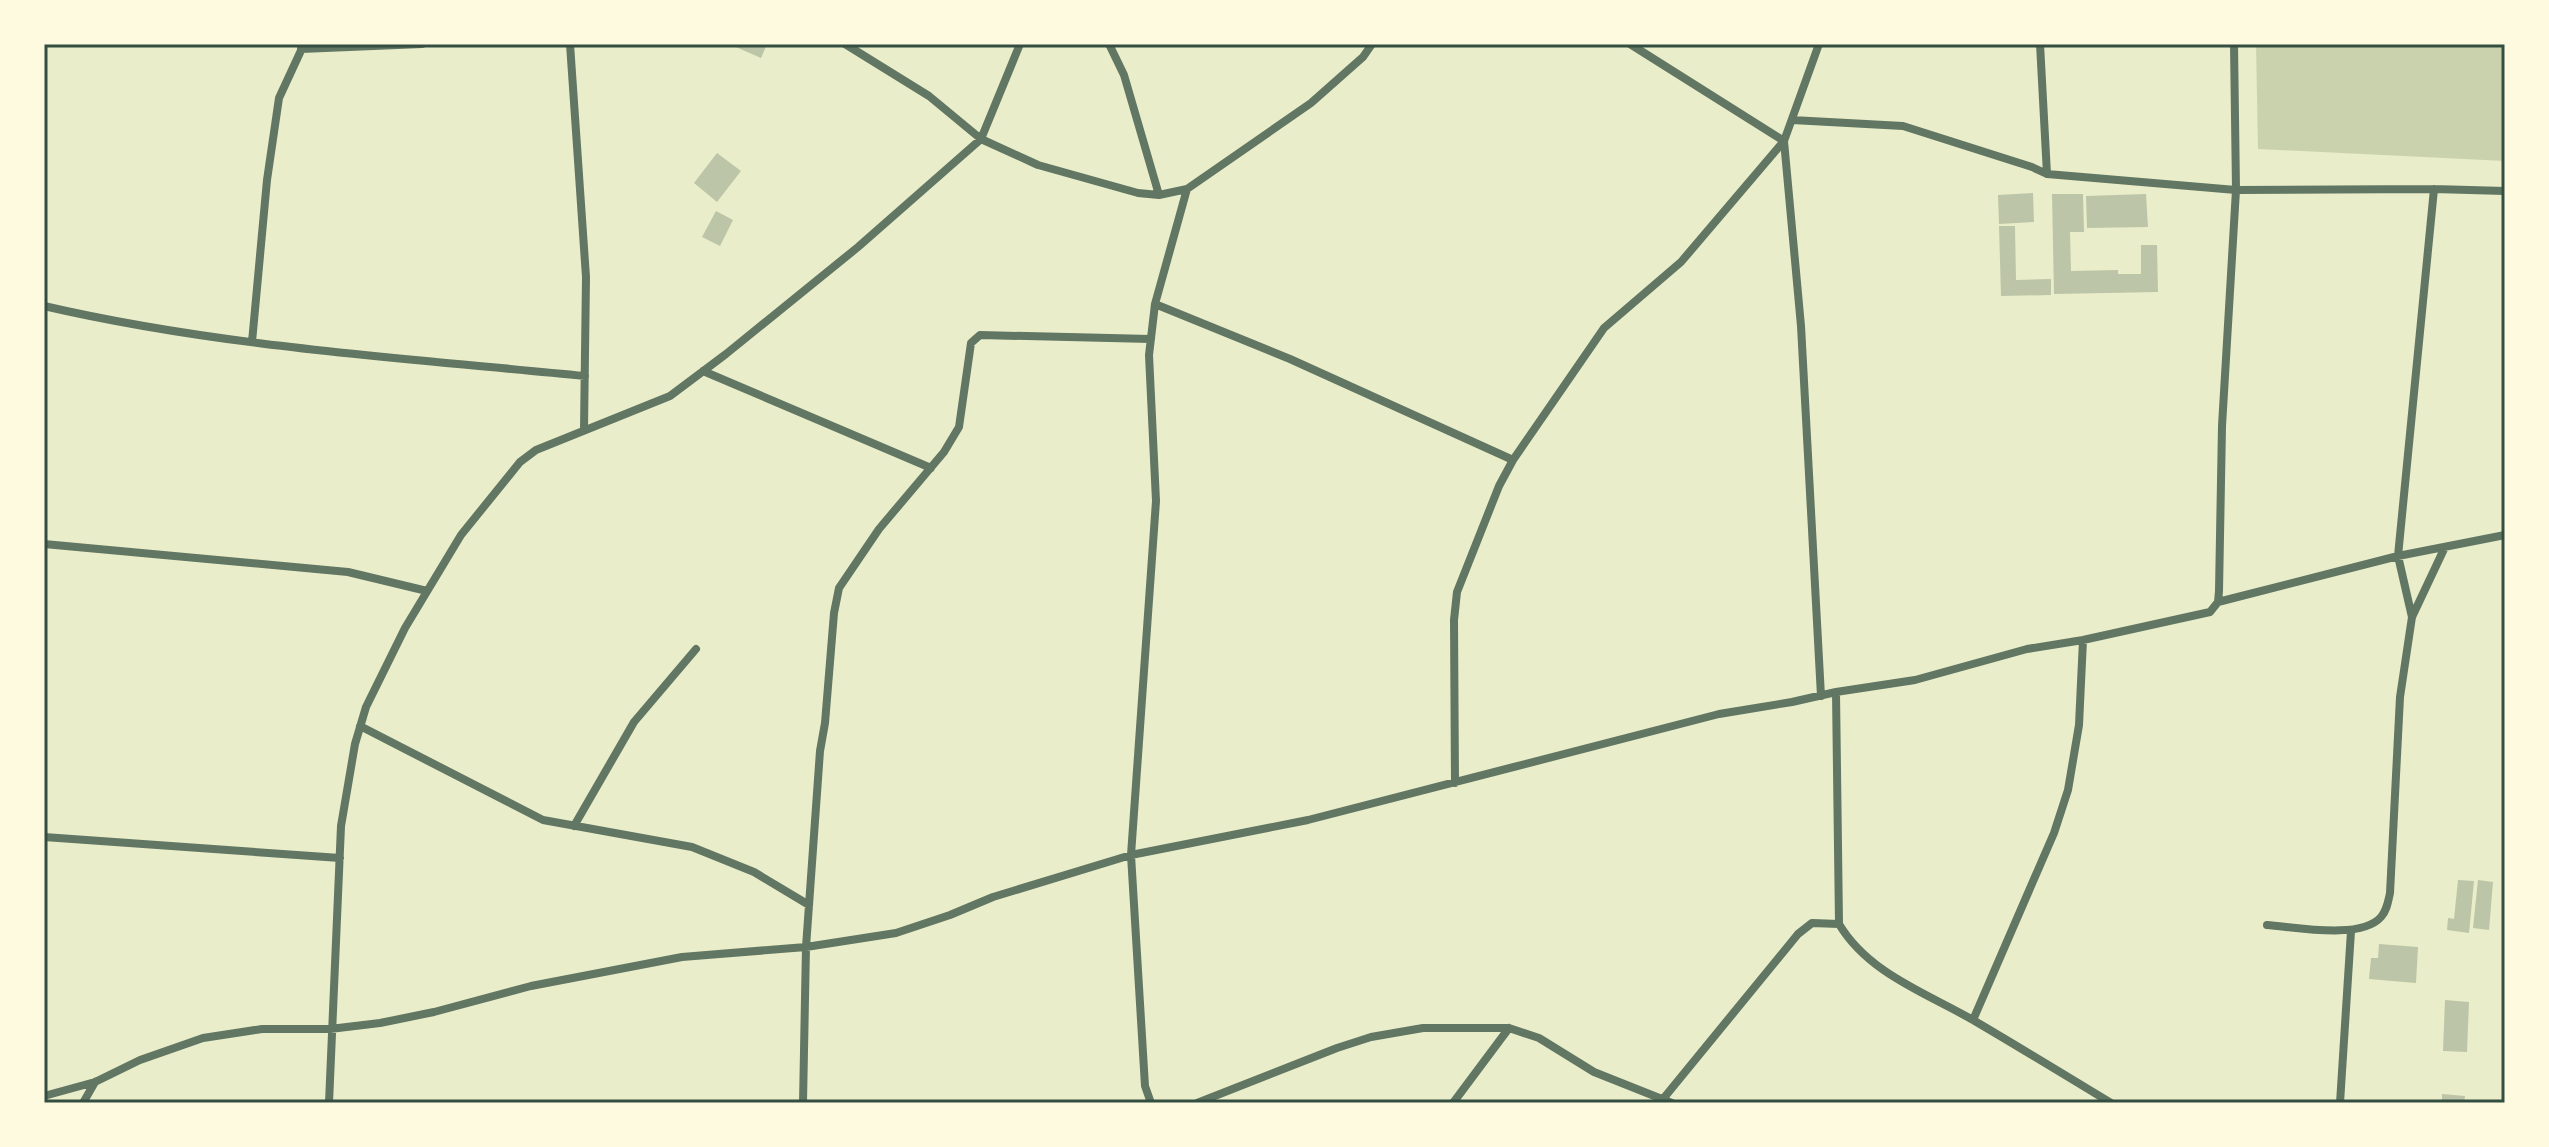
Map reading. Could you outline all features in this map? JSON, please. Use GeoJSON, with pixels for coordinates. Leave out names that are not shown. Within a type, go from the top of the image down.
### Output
{"type":"FeatureCollection","features":[{"type":"Feature","properties":{"kind":"street"},"geometry":{"type":"LineString","coordinates":[[252,342],[267,180],[279,98],[303,47],[422,44]]}},
{"type":"Feature","properties":{"kind":"street"},"geometry":{"type":"LineString","coordinates":[[570,44],[586,277],[584,429]]}},
{"type":"Feature","properties":{"kind":"street"},"geometry":{"type":"LineString","coordinates":[[845,44],[929,96],[981,139],[1038,165],[1138,193],[1159,195],[1187,189],[1311,103],[1363,57],[1372,44]]}},
{"type":"Feature","properties":{"kind":"street"},"geometry":{"type":"LineString","coordinates":[[329,1103],[341,826],[355,744],[366,707],[427,591],[461,535],[520,462],[536,450],[670,396],[858,247],[981,139],[1020,44]]}},
{"type":"Feature","properties":{"kind":"street"},"geometry":{"type":"LineString","coordinates":[[1109,44],[1124,75],[1159,195]]}},
{"type":"Feature","properties":{"kind":"street"},"geometry":{"type":"LineString","coordinates":[[1630,44],[1784,141]]}},
{"type":"Feature","properties":{"kind":"street"},"geometry":{"type":"LineString","coordinates":[[1455,783],[1454,620],[1457,592],[1491,505],[1513,460],[1604,328],[1681,262],[1784,141],[1819,44]]}},
{"type":"Feature","properties":{"kind":"street"},"geometry":{"type":"LineString","coordinates":[[2040,44],[2047,174]]}},
{"type":"Feature","properties":{"kind":"street"},"geometry":{"type":"LineString","coordinates":[[2218,602],[2222,426],[2236,190],[2234,44]]}},
{"type":"Feature","properties":{"kind":"street"},"geometry":{"type":"LineString","coordinates":[[1792,120],[1903,126],[2047,174],[2236,190],[2505,191]]}},
{"type":"Feature","properties":{"kind":"street"},"geometry":{"type":"LineString","coordinates":[[1784,141],[1801,326],[1821,696]]}},
{"type":"Feature","properties":{"kind":"street"},"geometry":{"type":"LineString","coordinates":[[1151,1103],[1145,1086],[1131,855],[1156,501],[1149,355],[1155,304],[1187,189]]}},
{"type":"Feature","properties":{"kind":"street"},"geometry":{"type":"LineString","coordinates":[[2412,617],[2398,556],[2434,189]]}},
{"type":"Feature","properties":{"kind":"street"},"geometry":{"type":"LineString","coordinates":[[1155,304],[1290,359],[1513,460]]}},
{"type":"Feature","properties":{"kind":"street"},"geometry":{"type":"LineString","coordinates":[[44,306],[122,324],[252,342],[585,376]]}},
{"type":"Feature","properties":{"kind":"street"},"geometry":{"type":"LineString","coordinates":[[803,1103],[806,947],[820,751],[839,588],[879,529],[931,468],[959,427],[971,343],[980,335],[1151,339]]}},
{"type":"Feature","properties":{"kind":"street"},"geometry":{"type":"LineString","coordinates":[[703,371],[931,468]]}},
{"type":"Feature","properties":{"kind":"street"},"geometry":{"type":"LineString","coordinates":[[44,1096],[95,1082],[140,1060],[203,1038],[262,1029],[330,1029],[380,1023],[531,986],[682,957],[806,947],[896,933],[993,897],[1131,855],[1308,820],[1719,714],[1915,680],[2000,656],[2210,612],[2218,602],[2398,556],[2505,535]]}},
{"type":"Feature","properties":{"kind":"street"},"geometry":{"type":"LineString","coordinates":[[44,544],[348,572],[427,591]]}},
{"type":"Feature","properties":{"kind":"street"},"geometry":{"type":"LineString","coordinates":[[2267,925],[2351,931],[2379,920],[2387,909],[2400,697],[2412,617],[2445,547]]}},
{"type":"Feature","properties":{"kind":"street"},"geometry":{"type":"LineString","coordinates":[[1973,1020],[2054,833],[2068,790],[2079,725],[2083,640]]}},
{"type":"Feature","properties":{"kind":"street"},"geometry":{"type":"LineString","coordinates":[[574,826],[634,722],[696,649]]}},
{"type":"Feature","properties":{"kind":"street"},"geometry":{"type":"LineString","coordinates":[[1836,692],[1839,924],[1859,950],[1882,970],[1973,1020],[2111,1103]]}},
{"type":"Feature","properties":{"kind":"street"},"geometry":{"type":"LineString","coordinates":[[360,726],[533,815],[574,826],[692,847],[754,872],[809,905]]}},
{"type":"Feature","properties":{"kind":"street"},"geometry":{"type":"LineString","coordinates":[[44,837],[340,858]]}},
{"type":"Feature","properties":{"kind":"street"},"geometry":{"type":"LineString","coordinates":[[1197,1103],[1337,1048],[1371,1037],[1423,1028],[1509,1028],[1539,1038],[1594,1072],[1668,1101],[1798,934],[1812,923],[1839,924]]}},
{"type":"Feature","properties":{"kind":"street"},"geometry":{"type":"LineString","coordinates":[[2340,1103],[2351,931]]}},
{"type":"Feature","properties":{"kind":"street"},"geometry":{"type":"LineString","coordinates":[[1453,1103],[1509,1028]]}},
{"type":"Feature","properties":{"kind":"street"},"geometry":{"type":"LineString","coordinates":[[83,1103],[95,1082]]}},
{"type":"Feature","properties":{"kind":"green space"},"geometry":{"type":"Polygon","coordinates":[[[2256,44],[2505,44],[2505,161],[2258,149],[2256,44]]]}},
{"type":"Feature","properties":{"kind":"building"},"geometry":{"type":"Polygon","coordinates":[[[729,44],[767,44],[761,58],[729,44]]]}},
{"type":"Feature","properties":{"kind":"building"},"geometry":{"type":"Polygon","coordinates":[[[717,153],[741,171],[717,202],[694,183],[717,153]]]}},
{"type":"Feature","properties":{"kind":"building"},"geometry":{"type":"Polygon","coordinates":[[[2033,193],[2034,222],[1999,224],[1998,195],[2033,193]]]}},
{"type":"Feature","properties":{"kind":"building"},"geometry":{"type":"Polygon","coordinates":[[[2052,194],[2083,194],[2084,232],[2070,232],[2071,271],[2118,270],[2118,274],[2141,274],[2141,245],[2157,245],[2158,292],[2054,294],[2052,194]]]}},
{"type":"Feature","properties":{"kind":"building"},"geometry":{"type":"Polygon","coordinates":[[[2146,194],[2148,227],[2087,228],[2086,196],[2146,194]]]}},
{"type":"Feature","properties":{"kind":"building"},"geometry":{"type":"Polygon","coordinates":[[[716,211],[733,220],[720,246],[702,237],[716,211]]]}},
{"type":"Feature","properties":{"kind":"building"},"geometry":{"type":"Polygon","coordinates":[[[1999,226],[2015,226],[2016,280],[2051,279],[2051,295],[2001,296],[1999,226]]]}},
{"type":"Feature","properties":{"kind":"building"},"geometry":{"type":"Polygon","coordinates":[[[2458,880],[2474,881],[2469,933],[2447,930],[2448,918],[2454,919],[2458,880]]]}},
{"type":"Feature","properties":{"kind":"building"},"geometry":{"type":"Polygon","coordinates":[[[2478,880],[2493,882],[2489,930],[2473,928],[2478,880]]]}},
{"type":"Feature","properties":{"kind":"building"},"geometry":{"type":"Polygon","coordinates":[[[2379,944],[2418,947],[2416,983],[2369,979],[2371,958],[2378,958],[2379,944]]]}},
{"type":"Feature","properties":{"kind":"building"},"geometry":{"type":"Polygon","coordinates":[[[2445,1000],[2469,1002],[2467,1052],[2443,1051],[2445,1000]]]}},
{"type":"Feature","properties":{"kind":"building"},"geometry":{"type":"Polygon","coordinates":[[[2442,1094],[2465,1096],[2464,1103],[2442,1103],[2442,1094]]]}}]}
